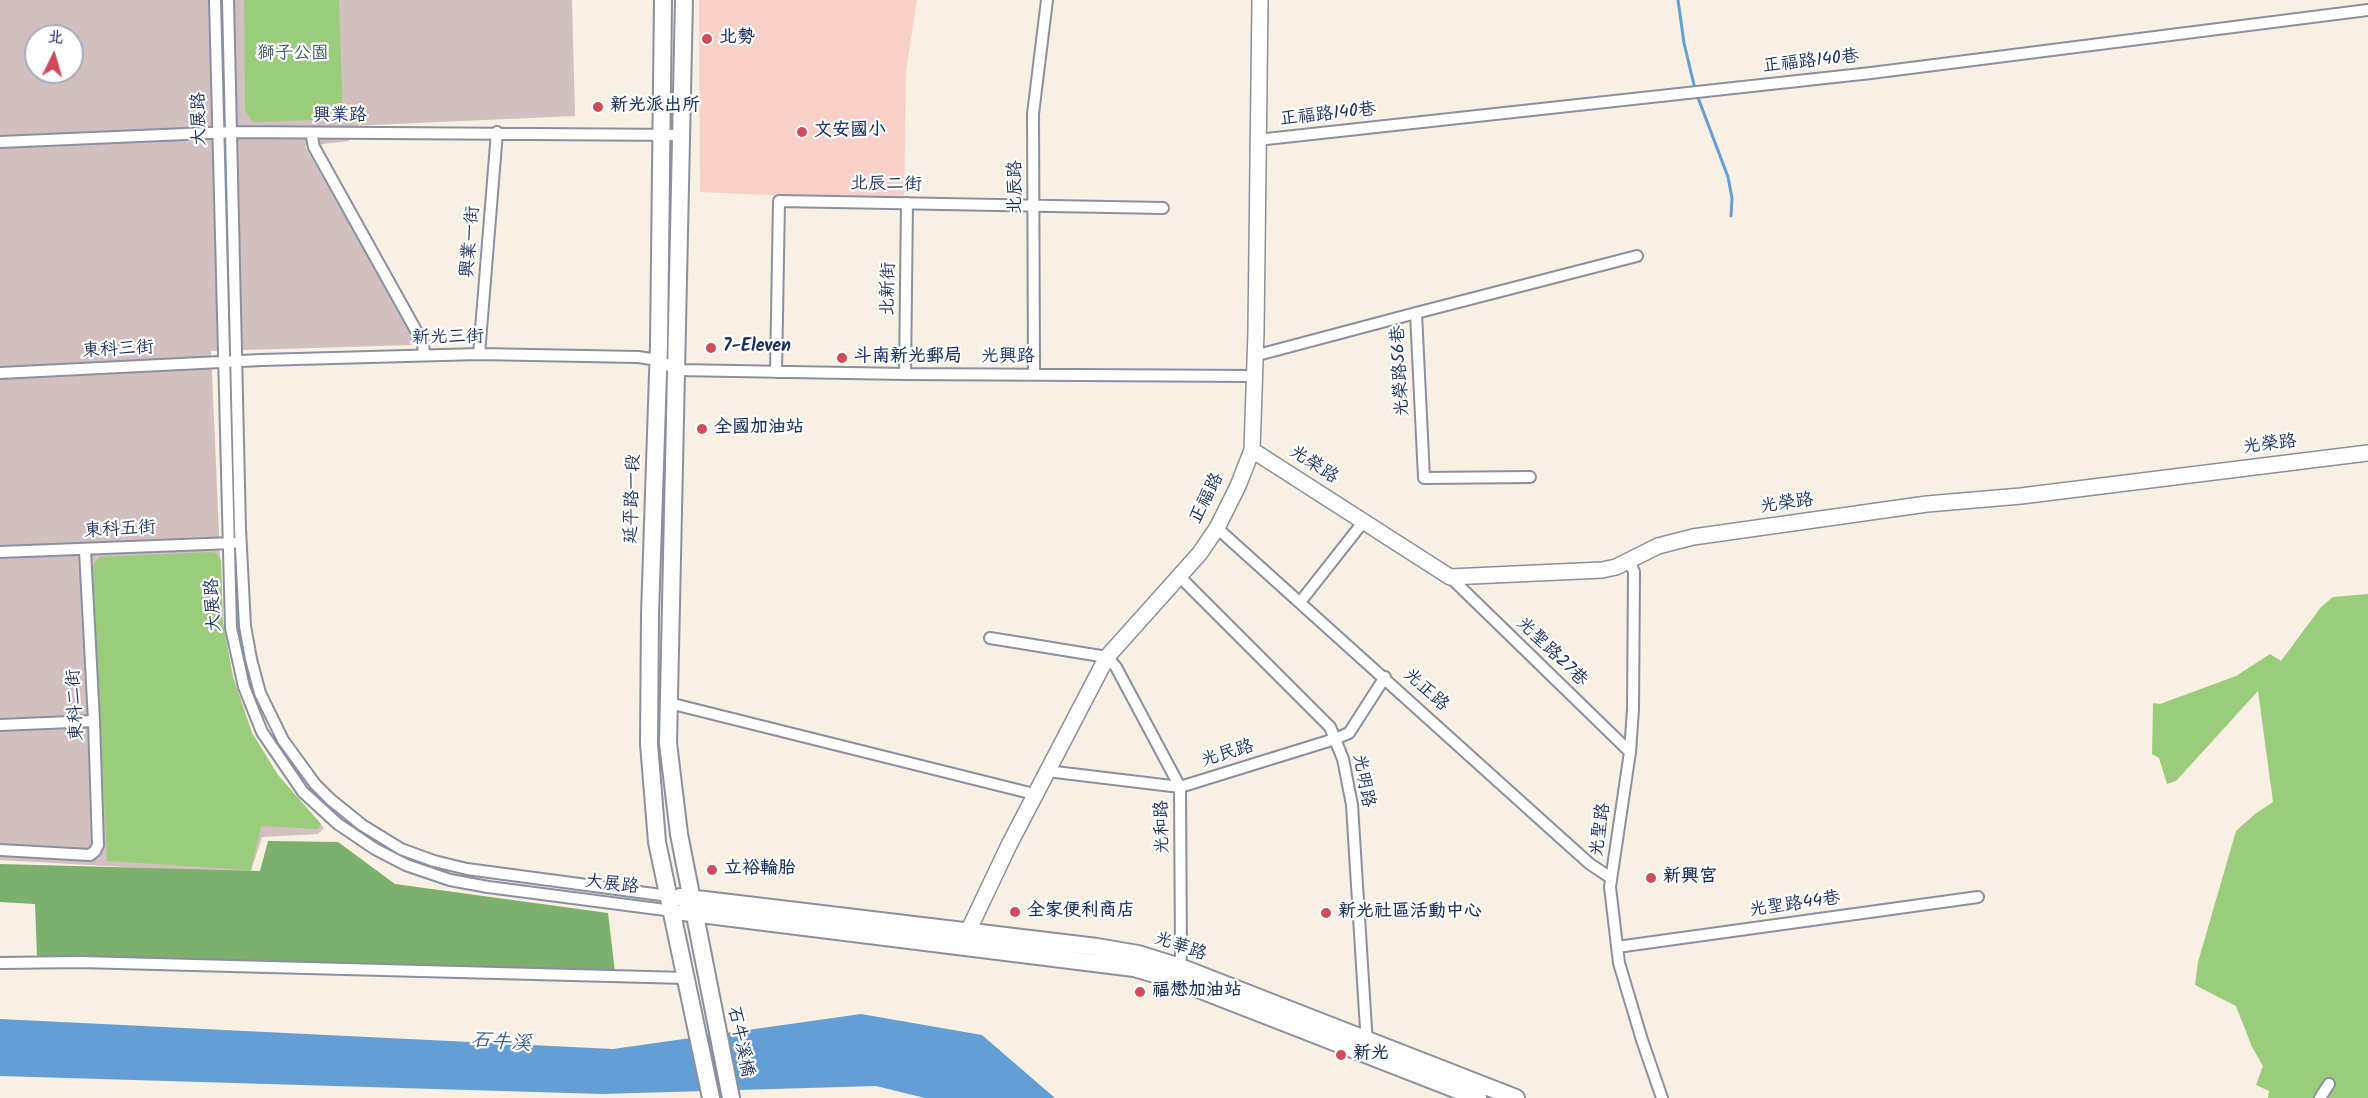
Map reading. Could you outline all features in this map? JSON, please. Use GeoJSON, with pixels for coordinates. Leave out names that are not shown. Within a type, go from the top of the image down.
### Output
{"type":"FeatureCollection","features":[{"type":"Feature","properties":{"kind":"main road","name":"延平路一段"},"geometry":{"type":"LineString","coordinates":[[663,0],[658,360],[650,614],[649,705],[652,798],[657,842],[711,1098]]}},
{"type":"Feature","properties":{"kind":"main road"},"geometry":{"type":"LineString","coordinates":[[684,0],[668,743],[679,834],[692,906]]}},
{"type":"Feature","properties":{"kind":"main road"},"geometry":{"type":"LineString","coordinates":[[654,493],[674,494]]}},
{"type":"Feature","properties":{"kind":"main road"},"geometry":{"type":"LineString","coordinates":[[650,614],[672,615]]}},
{"type":"Feature","properties":{"kind":"main road","name":"光華路"},"geometry":{"type":"LineString","coordinates":[[671,903],[964,939],[1097,947],[1138,954],[1177,974],[1367,1047],[1480,1094],[1516,1098]]}},
{"type":"Feature","properties":{"kind":"main road","name":"石牛溪橋"},"geometry":{"type":"LineString","coordinates":[[692,906],[731,1098]]}},
{"type":"Feature","properties":{"kind":"street","name":"大展路"},"geometry":{"type":"LineString","coordinates":[[214,0],[231,628],[244,687],[262,732],[303,792],[338,824],[406,865],[450,880],[488,887],[671,903]]}},
{"type":"Feature","properties":{"kind":"street","name":"大展路"},"geometry":{"type":"LineString","coordinates":[[228,0],[245,626],[260,693],[283,740],[315,784],[362,825],[401,849],[434,861],[467,869],[671,903]]}},
{"type":"Feature","properties":{"kind":"street","name":"北辰路"},"geometry":{"type":"LineString","coordinates":[[1034,374],[1033,114],[1047,0]]}},
{"type":"Feature","properties":{"kind":"street","name":"正福路"},"geometry":{"type":"LineString","coordinates":[[964,939],[1034,794],[1107,657],[1200,553],[1217,528],[1238,486],[1252,450],[1260,0]]}},
{"type":"Feature","properties":{"kind":"street","name":"正福路140巷"},"geometry":{"type":"LineString","coordinates":[[1257,140],[1871,73],[2368,10]]}},
{"type":"Feature","properties":{"kind":"street","name":"興業路"},"geometry":{"type":"LineString","coordinates":[[0,142],[232,132],[681,135]]}},
{"type":"Feature","properties":{"kind":"street","name":"興業一街"},"geometry":{"type":"LineString","coordinates":[[479,354],[497,132]]}},
{"type":"Feature","properties":{"kind":"street"},"geometry":{"type":"LineString","coordinates":[[311,133],[314,147],[423,343],[424,355]]}},
{"type":"Feature","properties":{"kind":"street","name":"北辰二街"},"geometry":{"type":"LineString","coordinates":[[776,372],[778,201],[1163,208]]}},
{"type":"Feature","properties":{"kind":"street","name":"北新街"},"geometry":{"type":"LineString","coordinates":[[905,374],[907,203]]}},
{"type":"Feature","properties":{"kind":"street","name":"光榮路56巷"},"geometry":{"type":"LineString","coordinates":[[1530,477],[1424,478],[1416,312],[1637,256]]}},
{"type":"Feature","properties":{"kind":"street"},"geometry":{"type":"LineString","coordinates":[[1254,356],[1416,312]]}},
{"type":"Feature","properties":{"kind":"street","name":"新光三街"},"geometry":{"type":"LineString","coordinates":[[237,362],[479,354],[638,357],[658,360]]}},
{"type":"Feature","properties":{"kind":"street","name":"光興路"},"geometry":{"type":"LineString","coordinates":[[658,360],[677,370],[1253,376]]}},
{"type":"Feature","properties":{"kind":"street","name":"東科三街"},"geometry":{"type":"LineString","coordinates":[[0,373],[237,362]]}},
{"type":"Feature","properties":{"kind":"street","name":"光榮路"},"geometry":{"type":"LineString","coordinates":[[1252,450],[1450,577],[1602,570],[1616,567],[1658,546],[1693,537],[1927,504],[2021,496],[2368,453]]}},
{"type":"Feature","properties":{"kind":"street"},"geometry":{"type":"LineString","coordinates":[[1301,601],[1364,521]]}},
{"type":"Feature","properties":{"kind":"street","name":"光正路"},"geometry":{"type":"LineString","coordinates":[[1217,528],[1301,601],[1590,864],[1611,878]]}},
{"type":"Feature","properties":{"kind":"street","name":"東科五街"},"geometry":{"type":"LineString","coordinates":[[0,552],[241,543]]}},
{"type":"Feature","properties":{"kind":"street","name":"東科二街"},"geometry":{"type":"LineString","coordinates":[[0,850],[90,855],[98,845],[85,550]]}},
{"type":"Feature","properties":{"kind":"street","name":"光聖路"},"geometry":{"type":"LineString","coordinates":[[1629,561],[1634,572],[1630,752],[1610,886],[1619,963],[1635,1020],[1662,1098]]}},
{"type":"Feature","properties":{"kind":"street","name":"光明路"},"geometry":{"type":"LineString","coordinates":[[1180,577],[1330,727],[1343,759],[1352,805],[1367,1047]]}},
{"type":"Feature","properties":{"kind":"street","name":"光聖路27巷"},"geometry":{"type":"LineString","coordinates":[[1450,577],[1630,752]]}},
{"type":"Feature","properties":{"kind":"street"},"geometry":{"type":"LineString","coordinates":[[990,638],[1107,657]]}},
{"type":"Feature","properties":{"kind":"street","name":"光和路"},"geometry":{"type":"LineString","coordinates":[[1107,657],[1116,668],[1180,787],[1177,974]]}},
{"type":"Feature","properties":{"kind":"street","name":"光民路"},"geometry":{"type":"LineString","coordinates":[[1047,771],[1180,787],[1349,733],[1385,677]]}},
{"type":"Feature","properties":{"kind":"street"},"geometry":{"type":"LineString","coordinates":[[669,703],[1034,794]]}},
{"type":"Feature","properties":{"kind":"street"},"geometry":{"type":"LineString","coordinates":[[0,725],[94,721]]}},
{"type":"Feature","properties":{"kind":"street","name":"光聖路44巷"},"geometry":{"type":"LineString","coordinates":[[1617,947],[1978,897]]}},
{"type":"Feature","properties":{"kind":"street"},"geometry":{"type":"LineString","coordinates":[[0,963],[80,962],[686,978]]}},
{"type":"Feature","properties":{"kind":"street"},"geometry":{"type":"LineString","coordinates":[[2320,1098],[2329,1084]]}},
{"type":"Feature","properties":{"kind":"shaded area"},"geometry":{"type":"Polygon","coordinates":[[[0,0],[572,0],[575,116],[350,126],[349,141],[305,146],[415,339],[413,345],[211,351],[223,623],[233,677],[252,733],[278,775],[324,828],[318,834],[262,837],[250,874],[0,860],[0,0]]]}},
{"type":"Feature","properties":{"kind":"shaded area","name":"文安國小"},"geometry":{"type":"Polygon","coordinates":[[[699,0],[917,0],[906,72],[904,201],[700,192],[699,0]]]}},
{"type":"Feature","properties":{"kind":"green space","name":"獅子公園"},"geometry":{"type":"Polygon","coordinates":[[[244,0],[339,0],[343,119],[253,122],[245,110],[244,0]]]}},
{"type":"Feature","properties":{"kind":"green space"},"geometry":{"type":"Polygon","coordinates":[[[216,553],[221,560],[223,623],[233,677],[252,733],[278,775],[321,824],[317,829],[261,826],[251,870],[107,861],[93,567],[101,557],[216,553]]]}},
{"type":"Feature","properties":{"kind":"green space"},"geometry":{"type":"Polygon","coordinates":[[[2368,594],[2368,1098],[2268,1098],[2269,1091],[2256,1085],[2263,1066],[2252,1047],[2236,1006],[2195,985],[2198,962],[2236,831],[2273,802],[2258,691],[2176,781],[2167,784],[2159,758],[2152,754],[2153,703],[2160,704],[2236,676],[2270,654],[2281,661],[2321,607],[2333,597],[2368,594]]]}},
{"type":"Feature","properties":{"kind":"green space"},"geometry":{"type":"Polygon","coordinates":[[[268,841],[338,842],[395,884],[608,913],[615,972],[37,956],[35,904],[0,902],[0,864],[260,871],[268,841]]]}},
{"type":"Feature","properties":{"kind":"water","name":"石牛溪"},"geometry":{"type":"Polygon","coordinates":[[[861,1014],[982,1035],[1055,1098],[925,1098],[876,1086],[602,1094],[0,1076],[0,1019],[613,1049],[861,1014]]]}},
{"type":"Feature","properties":{"kind":"waterway"},"geometry":{"type":"LineString","coordinates":[[1678,0],[1684,43],[1695,89]]}},
{"type":"Feature","properties":{"kind":"waterway"},"geometry":{"type":"LineString","coordinates":[[1697,95],[1728,177],[1732,198],[1731,216]]}},
{"type":"Feature","properties":{"kind":"place","name":"北勢"},"geometry":{"type":"Point","coordinates":[707,39]}},
{"type":"Feature","properties":{"kind":"place","name":"新光派出所"},"geometry":{"type":"Point","coordinates":[598,107]}},
{"type":"Feature","properties":{"kind":"place","name":"文安國小"},"geometry":{"type":"Point","coordinates":[802,132]}},
{"type":"Feature","properties":{"kind":"place","name":"7-Eleven"},"geometry":{"type":"Point","coordinates":[711,348]}},
{"type":"Feature","properties":{"kind":"place","name":"斗南新光郵局"},"geometry":{"type":"Point","coordinates":[842,358]}},
{"type":"Feature","properties":{"kind":"place","name":"全國加油站"},"geometry":{"type":"Point","coordinates":[702,429]}},
{"type":"Feature","properties":{"kind":"place","name":"立裕輪胎"},"geometry":{"type":"Point","coordinates":[712,870]}},
{"type":"Feature","properties":{"kind":"place","name":"新興宮"},"geometry":{"type":"Point","coordinates":[1651,878]}},
{"type":"Feature","properties":{"kind":"place","name":"全家便利商店"},"geometry":{"type":"Point","coordinates":[1015,912]}},
{"type":"Feature","properties":{"kind":"place","name":"新光社區活動中心"},"geometry":{"type":"Point","coordinates":[1326,913]}},
{"type":"Feature","properties":{"kind":"place","name":"福懋加油站"},"geometry":{"type":"Point","coordinates":[1140,992]}},
{"type":"Feature","properties":{"kind":"place","name":"新光"},"geometry":{"type":"Point","coordinates":[1341,1055]}}]}
